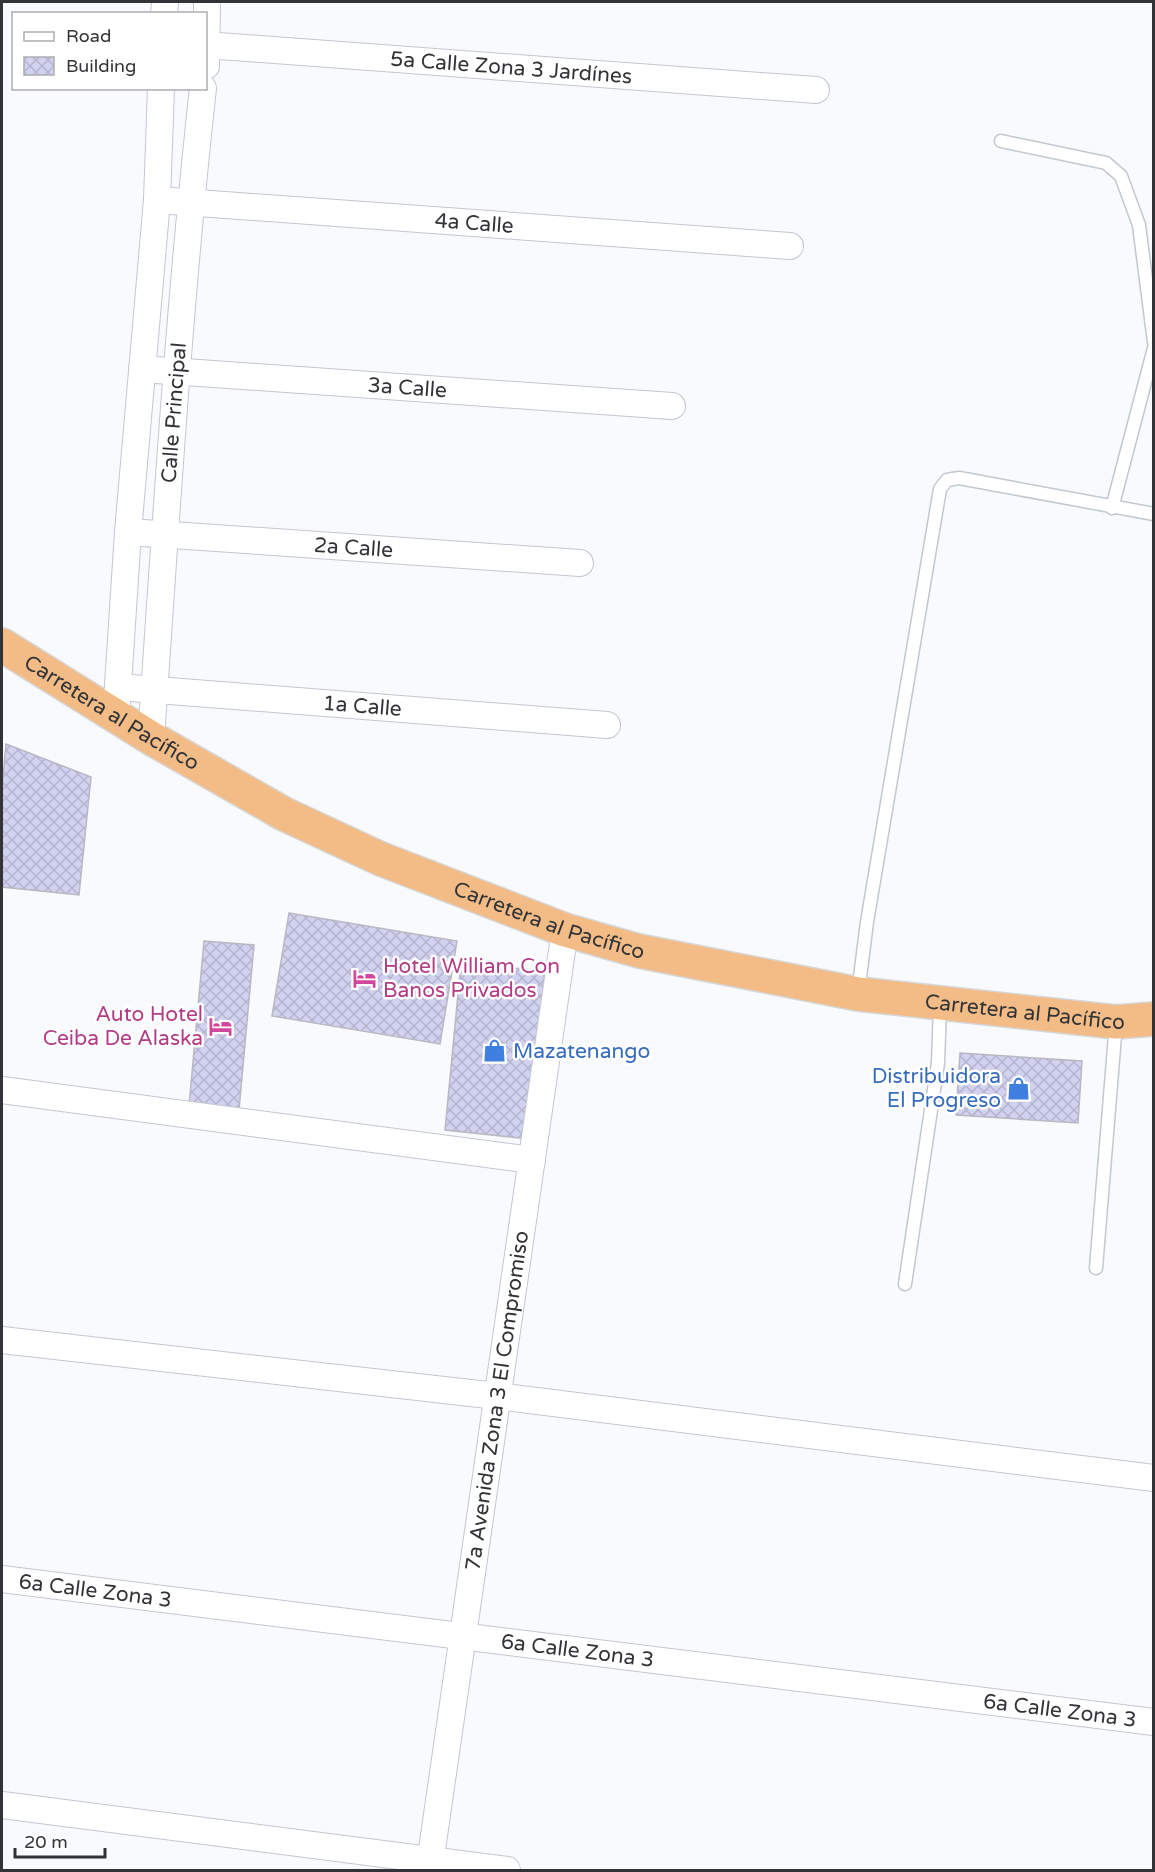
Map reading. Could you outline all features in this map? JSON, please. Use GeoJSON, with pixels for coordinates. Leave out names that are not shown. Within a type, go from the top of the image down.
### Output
{"type":"FeatureCollection","features":[{"type":"Feature","properties":{"kind":"highway","name":"Carretera al Pacífico"},"geometry":{"type":"LineString","coordinates":[[2,645],[117,701],[151,738],[284,814],[381,860],[565,930],[639,951],[858,994],[940,1005],[1116,1022],[1154,1019]]}},
{"type":"Feature","properties":{"kind":"street","name":"5a Calle Zona 3 Jardínes"},"geometry":{"type":"LineString","coordinates":[[207,52],[816,90]]}},
{"type":"Feature","properties":{"kind":"street","name":"Calle Principal"},"geometry":{"type":"LineString","coordinates":[[117,701],[128,532],[158,200],[161,90]]}},
{"type":"Feature","properties":{"kind":"street","name":"Calle Principal"},"geometry":{"type":"LineString","coordinates":[[151,738],[190,202],[203,90]]}},
{"type":"Feature","properties":{"kind":"street","name":"4a Calle"},"geometry":{"type":"LineString","coordinates":[[158,200],[790,246]]}},
{"type":"Feature","properties":{"kind":"street","name":"3a Calle"},"geometry":{"type":"LineString","coordinates":[[142,369],[672,406]]}},
{"type":"Feature","properties":{"kind":"street","name":"2a Calle"},"geometry":{"type":"LineString","coordinates":[[128,532],[580,563]]}},
{"type":"Feature","properties":{"kind":"street","name":"1a Calle"},"geometry":{"type":"LineString","coordinates":[[117,701],[155,689],[607,725]]}},
{"type":"Feature","properties":{"kind":"street","name":"7a Avenida Zona 3 El Compromiso"},"geometry":{"type":"LineString","coordinates":[[429,1866],[565,930]]}},
{"type":"Feature","properties":{"kind":"street"},"geometry":{"type":"LineString","coordinates":[[2,1090],[532,1160]]}},
{"type":"Feature","properties":{"kind":"street"},"geometry":{"type":"LineString","coordinates":[[2,1340],[497,1396],[1154,1478]]}},
{"type":"Feature","properties":{"kind":"street","name":"6a Calle Zona 3"},"geometry":{"type":"LineString","coordinates":[[2,1579],[1154,1722]]}},
{"type":"Feature","properties":{"kind":"street"},"geometry":{"type":"LineString","coordinates":[[2,1805],[429,1866],[507,1870]]}},
{"type":"Feature","properties":{"kind":"lane"},"geometry":{"type":"LineString","coordinates":[[1001,141],[1106,163],[1121,176],[1139,225],[1154,342]]}},
{"type":"Feature","properties":{"kind":"lane"},"geometry":{"type":"LineString","coordinates":[[1112,508],[1154,348]]}},
{"type":"Feature","properties":{"kind":"lane"},"geometry":{"type":"LineString","coordinates":[[858,994],[867,922],[940,489],[947,480],[959,478],[1154,514]]}},
{"type":"Feature","properties":{"kind":"lane"},"geometry":{"type":"LineString","coordinates":[[905,1284],[938,1063],[940,1005]]}},
{"type":"Feature","properties":{"kind":"lane"},"geometry":{"type":"LineString","coordinates":[[1096,1268],[1116,1022]]}},
{"type":"Feature","properties":{"kind":"building"},"geometry":{"type":"Polygon","coordinates":[[[6,744],[91,777],[79,895],[2,887],[2,787],[6,744]]]}},
{"type":"Feature","properties":{"kind":"building","name":"Hotel William Con Banos Privados"},"geometry":{"type":"Polygon","coordinates":[[[289,913],[457,941],[440,1044],[272,1016],[289,913]]]}},
{"type":"Feature","properties":{"kind":"building","name":"Auto Hotel Ceiba De Alaska"},"geometry":{"type":"Polygon","coordinates":[[[204,941],[254,945],[239,1110],[189,1106],[204,941]]]}},
{"type":"Feature","properties":{"kind":"building","name":"Mazatenango"},"geometry":{"type":"Polygon","coordinates":[[[461,963],[545,971],[528,1139],[445,1130],[461,963]]]}},
{"type":"Feature","properties":{"kind":"building","name":"Distribuidora El Progreso"},"geometry":{"type":"Polygon","coordinates":[[[960,1053],[1082,1061],[1078,1123],[956,1115],[960,1053]]]}},
{"type":"Feature","properties":{"kind":"place","name":"Hotel William Con Banos Privados"},"geometry":{"type":"Point","coordinates":[365,978]}},
{"type":"Feature","properties":{"kind":"place","name":"Auto Hotel Ceiba De Alaska"},"geometry":{"type":"Point","coordinates":[221,1026]}},
{"type":"Feature","properties":{"kind":"place","name":"Mazatenango"},"geometry":{"type":"Point","coordinates":[495,1051]}},
{"type":"Feature","properties":{"kind":"place","name":"Distribuidora El Progreso"},"geometry":{"type":"Point","coordinates":[1019,1088]}}]}
